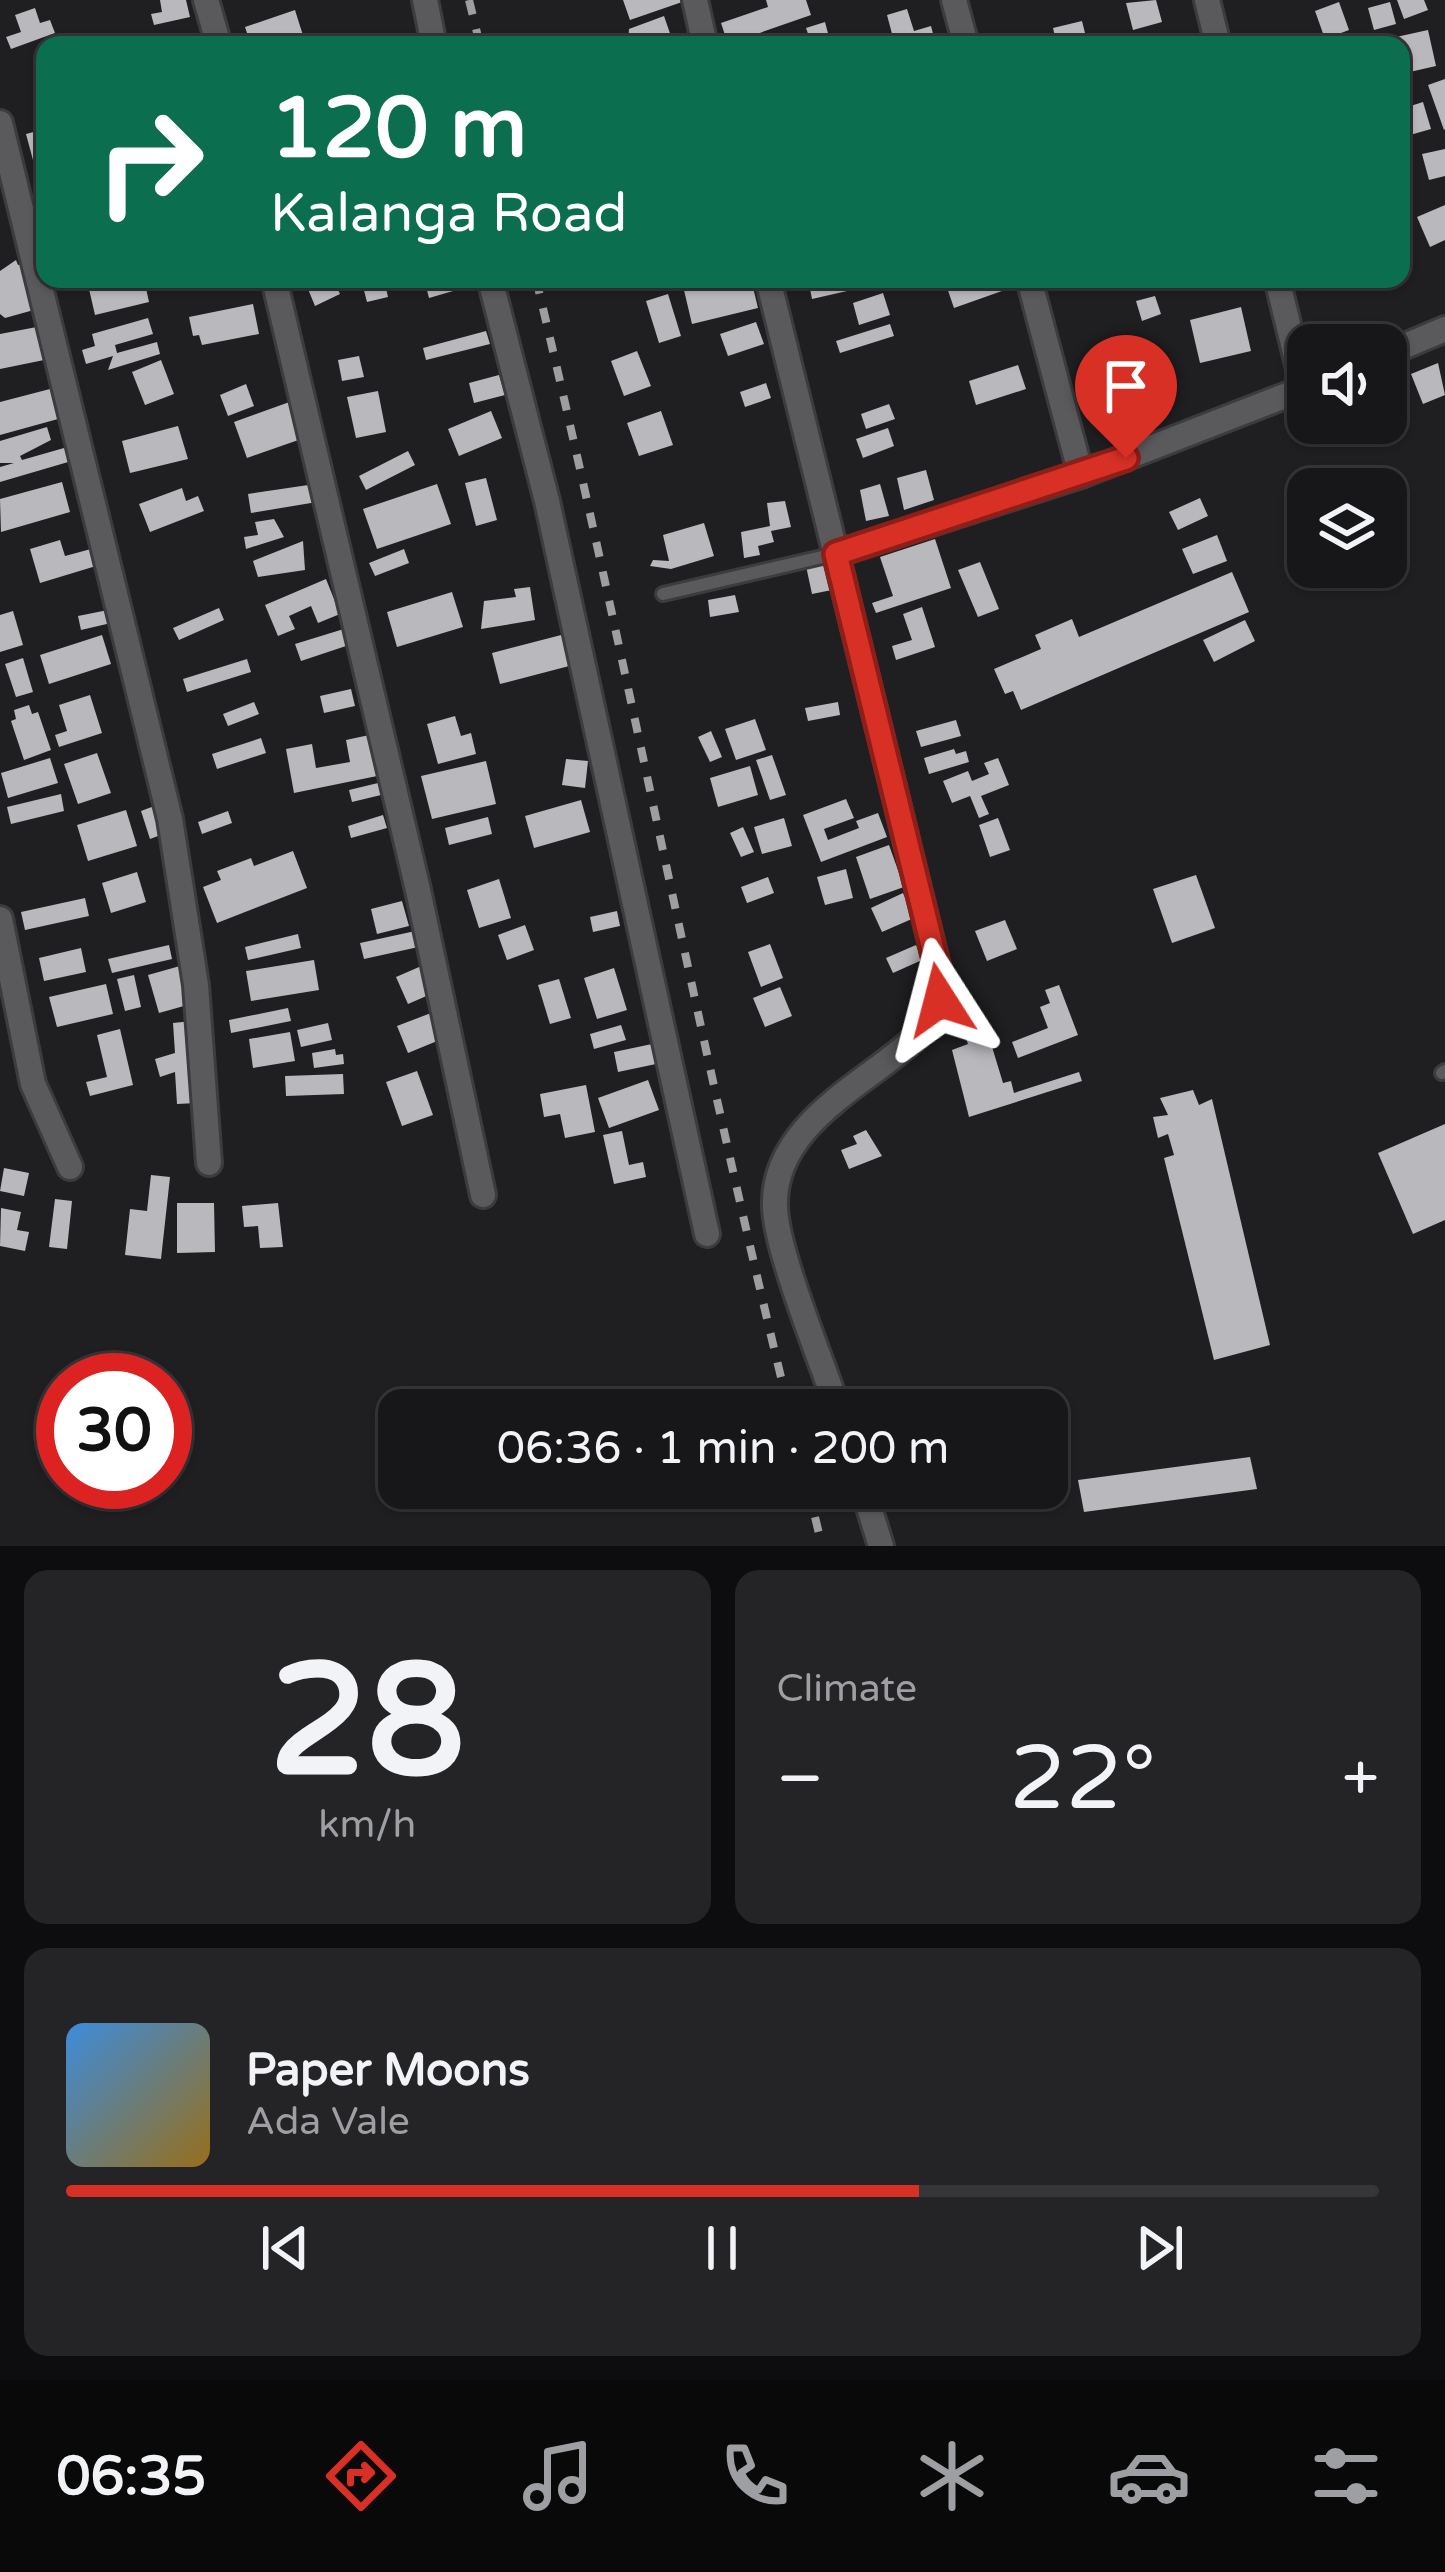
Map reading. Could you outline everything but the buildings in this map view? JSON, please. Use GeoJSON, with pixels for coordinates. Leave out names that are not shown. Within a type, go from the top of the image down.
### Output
{"type":"FeatureCollection","features":[{"type":"Feature","properties":{"kind":"street"},"geometry":{"type":"LineString","coordinates":[[206,0],[216,36]]}},
{"type":"Feature","properties":{"kind":"street"},"geometry":{"type":"LineString","coordinates":[[424,0],[432,36]]}},
{"type":"Feature","properties":{"kind":"street"},"geometry":{"type":"LineString","coordinates":[[694,0],[703,36]]}},
{"type":"Feature","properties":{"kind":"street"},"geometry":{"type":"LineString","coordinates":[[954,0],[964,36]]}},
{"type":"Feature","properties":{"kind":"street"},"geometry":{"type":"LineString","coordinates":[[1207,0],[1216,36]]}},
{"type":"Feature","properties":{"kind":"street"},"geometry":{"type":"LineString","coordinates":[[0,123],[36,270]]}},
{"type":"Feature","properties":{"kind":"street"},"geometry":{"type":"LineString","coordinates":[[40,288],[170,819],[196,985],[209,1163]]}},
{"type":"Feature","properties":{"kind":"street"},"geometry":{"type":"LineString","coordinates":[[276,288],[418,890],[483,1195]]}},
{"type":"Feature","properties":{"kind":"street"},"geometry":{"type":"LineString","coordinates":[[492,288],[547,501],[707,1234]]}},
{"type":"Feature","properties":{"kind":"street"},"geometry":{"type":"LineString","coordinates":[[770,288],[938,970],[940,1000],[926,1026],[796,1137],[778,1171],[774,1210],[831,1389]]}},
{"type":"Feature","properties":{"kind":"street"},"geometry":{"type":"LineString","coordinates":[[1031,288],[1081,476]]}},
{"type":"Feature","properties":{"kind":"street"},"geometry":{"type":"LineString","coordinates":[[1278,288],[1288,324]]}},
{"type":"Feature","properties":{"kind":"street"},"geometry":{"type":"LineString","coordinates":[[1407,345],[1445,329]]}},
{"type":"Feature","properties":{"kind":"street"},"geometry":{"type":"LineString","coordinates":[[836,554],[1081,476],[1287,395]]}},
{"type":"Feature","properties":{"kind":"street"},"geometry":{"type":"LineString","coordinates":[[0,919],[33,1084],[70,1167]]}},
{"type":"Feature","properties":{"kind":"street"},"geometry":{"type":"LineString","coordinates":[[870,1509],[881,1546]]}},
{"type":"Feature","properties":{"kind":"lane"},"geometry":{"type":"LineString","coordinates":[[663,594],[836,554]]}},
{"type":"Feature","properties":{"kind":"railway"},"geometry":{"type":"LineString","coordinates":[[469,0],[478,36]]}},
{"type":"Feature","properties":{"kind":"railway"},"geometry":{"type":"LineString","coordinates":[[538,288],[784,1389]]}},
{"type":"Feature","properties":{"kind":"railway"},"geometry":{"type":"LineString","coordinates":[[813,1509],[822,1546]]}},
{"type":"Feature","properties":{"kind":"route"},"geometry":{"type":"LineString","coordinates":[[940,1000],[938,970],[836,554],[1126,458]]}}]}
